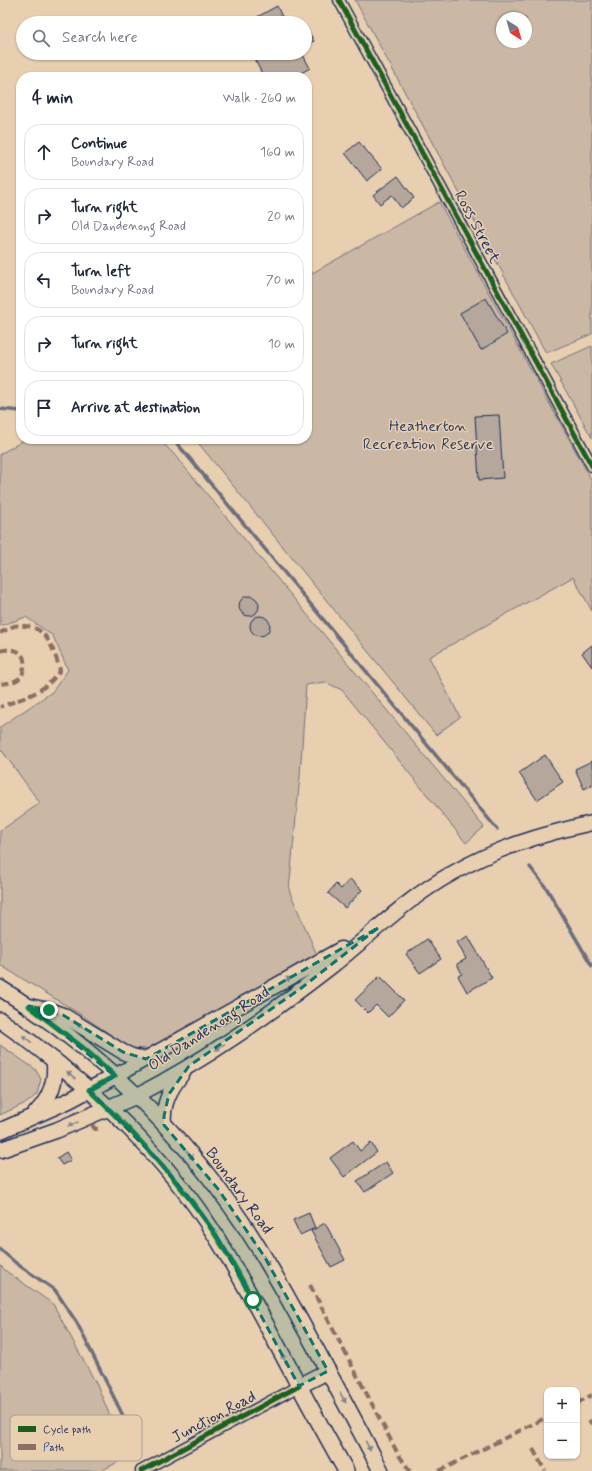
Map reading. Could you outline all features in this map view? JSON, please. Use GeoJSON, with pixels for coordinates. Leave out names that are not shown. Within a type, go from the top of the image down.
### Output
{"type":"FeatureCollection","features":[{"type":"Feature","properties":{"kind":"main road","name":"Old Dandenong Road"},"geometry":{"type":"LineString","coordinates":[[0,1150],[40,1137],[136,1096],[219,1048],[300,989],[414,898],[450,874],[483,857],[524,840],[592,823]]}},
{"type":"Feature","properties":{"kind":"main road","name":"Old Dandenong Road"},"geometry":{"type":"LineString","coordinates":[[0,1131],[89,1090],[378,928]]}},
{"type":"Feature","properties":{"kind":"main road","name":"Boundary Road"},"geometry":{"type":"LineString","coordinates":[[0,988],[29,1006],[82,1047],[115,1076],[164,1126],[218,1189],[242,1221],[268,1263],[356,1420],[381,1471]]}},
{"type":"Feature","properties":{"kind":"main road"},"geometry":{"type":"LineString","coordinates":[[29,1006],[49,1010],[63,1015],[123,1052],[132,1056],[146,1059]]}},
{"type":"Feature","properties":{"kind":"main road"},"geometry":{"type":"LineString","coordinates":[[0,1020],[54,1060],[89,1090],[159,1161],[193,1202],[233,1264],[346,1471]]}},
{"type":"Feature","properties":{"kind":"main road"},"geometry":{"type":"LineString","coordinates":[[32,1117],[44,1105],[52,1087],[55,1077],[54,1060]]}},
{"type":"Feature","properties":{"kind":"main road"},"geometry":{"type":"LineString","coordinates":[[164,1126],[164,1112],[168,1094],[189,1066]]}},
{"type":"Feature","properties":{"kind":"main road"},"geometry":{"type":"LineString","coordinates":[[299,1386],[328,1371]]}},
{"type":"Feature","properties":{"kind":"street","name":"Ross Street"},"geometry":{"type":"LineString","coordinates":[[339,0],[592,466]]}},
{"type":"Feature","properties":{"kind":"street","name":"Junction Road"},"geometry":{"type":"LineString","coordinates":[[141,1471],[299,1386]]}},
{"type":"Feature","properties":{"kind":"highlighted area"},"geometry":{"type":"Polygon","coordinates":[[[378,928],[300,989],[189,1066],[169,1094],[164,1116],[164,1125],[218,1189],[264,1256],[328,1371],[299,1386],[233,1264],[206,1220],[159,1161],[89,1090],[115,1076],[29,1006],[63,1015],[123,1052],[146,1059],[378,928]]]}},
{"type":"Feature","properties":{"kind":"green space"},"geometry":{"type":"Polygon","coordinates":[[[355,0],[592,0],[592,334],[546,353],[355,0]]]}},
{"type":"Feature","properties":{"kind":"green space","name":"Heatherton Recreation Reserve"},"geometry":{"type":"Polygon","coordinates":[[[439,202],[592,481],[592,611],[573,577],[429,657],[460,717],[436,735],[199,444],[312,444],[312,273],[439,202]]]}},
{"type":"Feature","properties":{"kind":"green space"},"geometry":{"type":"Polygon","coordinates":[[[592,346],[592,438],[551,364],[592,346]]]}},
{"type":"Feature","properties":{"kind":"green space"},"geometry":{"type":"Polygon","coordinates":[[[17,444],[163,444],[172,452],[484,827],[466,843],[342,690],[325,682],[306,685],[300,776],[289,890],[317,955],[150,1049],[130,1048],[80,1014],[0,965],[0,831],[40,803],[0,748],[0,727],[52,692],[68,670],[53,636],[26,617],[0,626],[0,454],[17,444]]]}},
{"type":"Feature","properties":{"kind":"green space"},"geometry":{"type":"Polygon","coordinates":[[[0,1045],[35,1069],[41,1079],[37,1094],[28,1102],[0,1115],[0,1045]]]}},
{"type":"Feature","properties":{"kind":"green space"},"geometry":{"type":"Polygon","coordinates":[[[0,1265],[6,1271],[53,1304],[98,1387],[110,1415],[10,1415],[10,1461],[120,1461],[101,1471],[0,1471],[0,1265]]]}},
{"type":"Feature","properties":{"kind":"building"},"geometry":{"type":"Polygon","coordinates":[[[277,6],[282,16],[259,16],[277,6]]]}},
{"type":"Feature","properties":{"kind":"building"},"geometry":{"type":"Polygon","coordinates":[[[255,60],[306,60],[310,68],[303,72],[261,72],[255,60]]]}},
{"type":"Feature","properties":{"kind":"building"},"geometry":{"type":"Polygon","coordinates":[[[359,142],[382,169],[367,181],[345,153],[359,142]]]}},
{"type":"Feature","properties":{"kind":"building"},"geometry":{"type":"Polygon","coordinates":[[[398,176],[414,198],[401,208],[392,195],[380,204],[373,195],[398,176]]]}},
{"type":"Feature","properties":{"kind":"building"},"geometry":{"type":"Polygon","coordinates":[[[486,298],[507,334],[481,350],[460,313],[486,298]]]}},
{"type":"Feature","properties":{"kind":"building"},"geometry":{"type":"Polygon","coordinates":[[[499,415],[503,478],[479,480],[475,416],[499,415]]]}},
{"type":"Feature","properties":{"kind":"building"},"geometry":{"type":"Polygon","coordinates":[[[249,596],[256,599],[259,606],[256,613],[249,616],[242,613],[239,606],[242,599],[249,596]]]}},
{"type":"Feature","properties":{"kind":"building"},"geometry":{"type":"Polygon","coordinates":[[[256,616],[264,616],[270,622],[270,630],[264,636],[256,636],[250,630],[250,622],[256,616]]]}},
{"type":"Feature","properties":{"kind":"building"},"geometry":{"type":"Polygon","coordinates":[[[592,645],[592,667],[582,653],[592,645]]]}},
{"type":"Feature","properties":{"kind":"building"},"geometry":{"type":"Polygon","coordinates":[[[545,755],[563,782],[537,800],[519,773],[545,755]]]}},
{"type":"Feature","properties":{"kind":"building"},"geometry":{"type":"Polygon","coordinates":[[[592,761],[592,785],[584,789],[575,769],[592,761]]]}},
{"type":"Feature","properties":{"kind":"building"},"geometry":{"type":"Polygon","coordinates":[[[350,879],[362,890],[345,908],[328,893],[336,884],[341,889],[350,879]]]}},
{"type":"Feature","properties":{"kind":"building"},"geometry":{"type":"Polygon","coordinates":[[[468,936],[492,978],[467,992],[458,976],[462,974],[457,964],[466,959],[457,942],[468,936]]]}},
{"type":"Feature","properties":{"kind":"building"},"geometry":{"type":"Polygon","coordinates":[[[427,939],[441,959],[420,973],[406,954],[427,939]]]}},
{"type":"Feature","properties":{"kind":"building"},"geometry":{"type":"Polygon","coordinates":[[[380,976],[404,1000],[388,1017],[376,1005],[368,1013],[355,1000],[380,976]]]}},
{"type":"Feature","properties":{"kind":"building"},"geometry":{"type":"Polygon","coordinates":[[[353,1141],[360,1151],[371,1143],[377,1152],[344,1177],[330,1158],[353,1141]]]}},
{"type":"Feature","properties":{"kind":"building"},"geometry":{"type":"Polygon","coordinates":[[[66,1152],[71,1160],[62,1165],[57,1158],[66,1152]]]}},
{"type":"Feature","properties":{"kind":"building"},"geometry":{"type":"Polygon","coordinates":[[[386,1162],[393,1173],[365,1192],[357,1181],[386,1162]]]}},
{"type":"Feature","properties":{"kind":"building"},"geometry":{"type":"Polygon","coordinates":[[[309,1213],[315,1228],[300,1235],[293,1220],[309,1213]]]}},
{"type":"Feature","properties":{"kind":"building"},"geometry":{"type":"Polygon","coordinates":[[[325,1223],[345,1260],[331,1267],[311,1231],[325,1223]]]}},
{"type":"Feature","properties":{"kind":"waterway"},"geometry":{"type":"LineString","coordinates":[[0,409],[16,411]]}},
{"type":"Feature","properties":{"kind":"waterway"},"geometry":{"type":"LineString","coordinates":[[177,444],[497,829]]}},
{"type":"Feature","properties":{"kind":"waterway"},"geometry":{"type":"LineString","coordinates":[[530,867],[547,889],[592,966]]}},
{"type":"Feature","properties":{"kind":"waterway"},"geometry":{"type":"LineString","coordinates":[[0,1249],[17,1264],[55,1290],[77,1323],[123,1415]]}},
{"type":"Feature","properties":{"kind":"marked path"},"geometry":{"type":"LineString","coordinates":[[0,633],[16,626],[31,627],[38,630],[44,634],[52,647],[60,670],[54,678],[41,689],[26,697],[0,707]]}},
{"type":"Feature","properties":{"kind":"marked path"},"geometry":{"type":"LineString","coordinates":[[0,651],[15,650],[21,654],[24,662],[23,674],[19,679],[14,682],[0,684]]}},
{"type":"Feature","properties":{"kind":"marked path"},"geometry":{"type":"LineString","coordinates":[[92,1125],[95,1129],[102,1128]]}},
{"type":"Feature","properties":{"kind":"marked path"},"geometry":{"type":"LineString","coordinates":[[310,1285],[398,1454],[410,1471]]}},
{"type":"Feature","properties":{"kind":"marked path"},"geometry":{"type":"LineString","coordinates":[[580,1401],[592,1395]]}},
{"type":"Feature","properties":{"kind":"marked path"},"geometry":{"type":"LineString","coordinates":[[439,1471],[544,1418]]}},
{"type":"Feature","properties":{"kind":"marked path"},"geometry":{"type":"LineString","coordinates":[[589,1420],[592,1424]]}},
{"type":"Feature","properties":{"kind":"marked path"},"geometry":{"type":"LineString","coordinates":[[533,1449],[545,1471]]}},
{"type":"Feature","properties":{"kind":"cycle path"},"geometry":{"type":"LineString","coordinates":[[339,0],[592,466]]}},
{"type":"Feature","properties":{"kind":"cycle path"},"geometry":{"type":"LineString","coordinates":[[141,1471],[299,1386]]}},
{"type":"Feature","properties":{"kind":"route"},"geometry":{"type":"LineString","coordinates":[[49,1010],[29,1006],[82,1047],[115,1076],[89,1090],[142,1142],[193,1202],[220,1242],[253,1300]]}}]}
